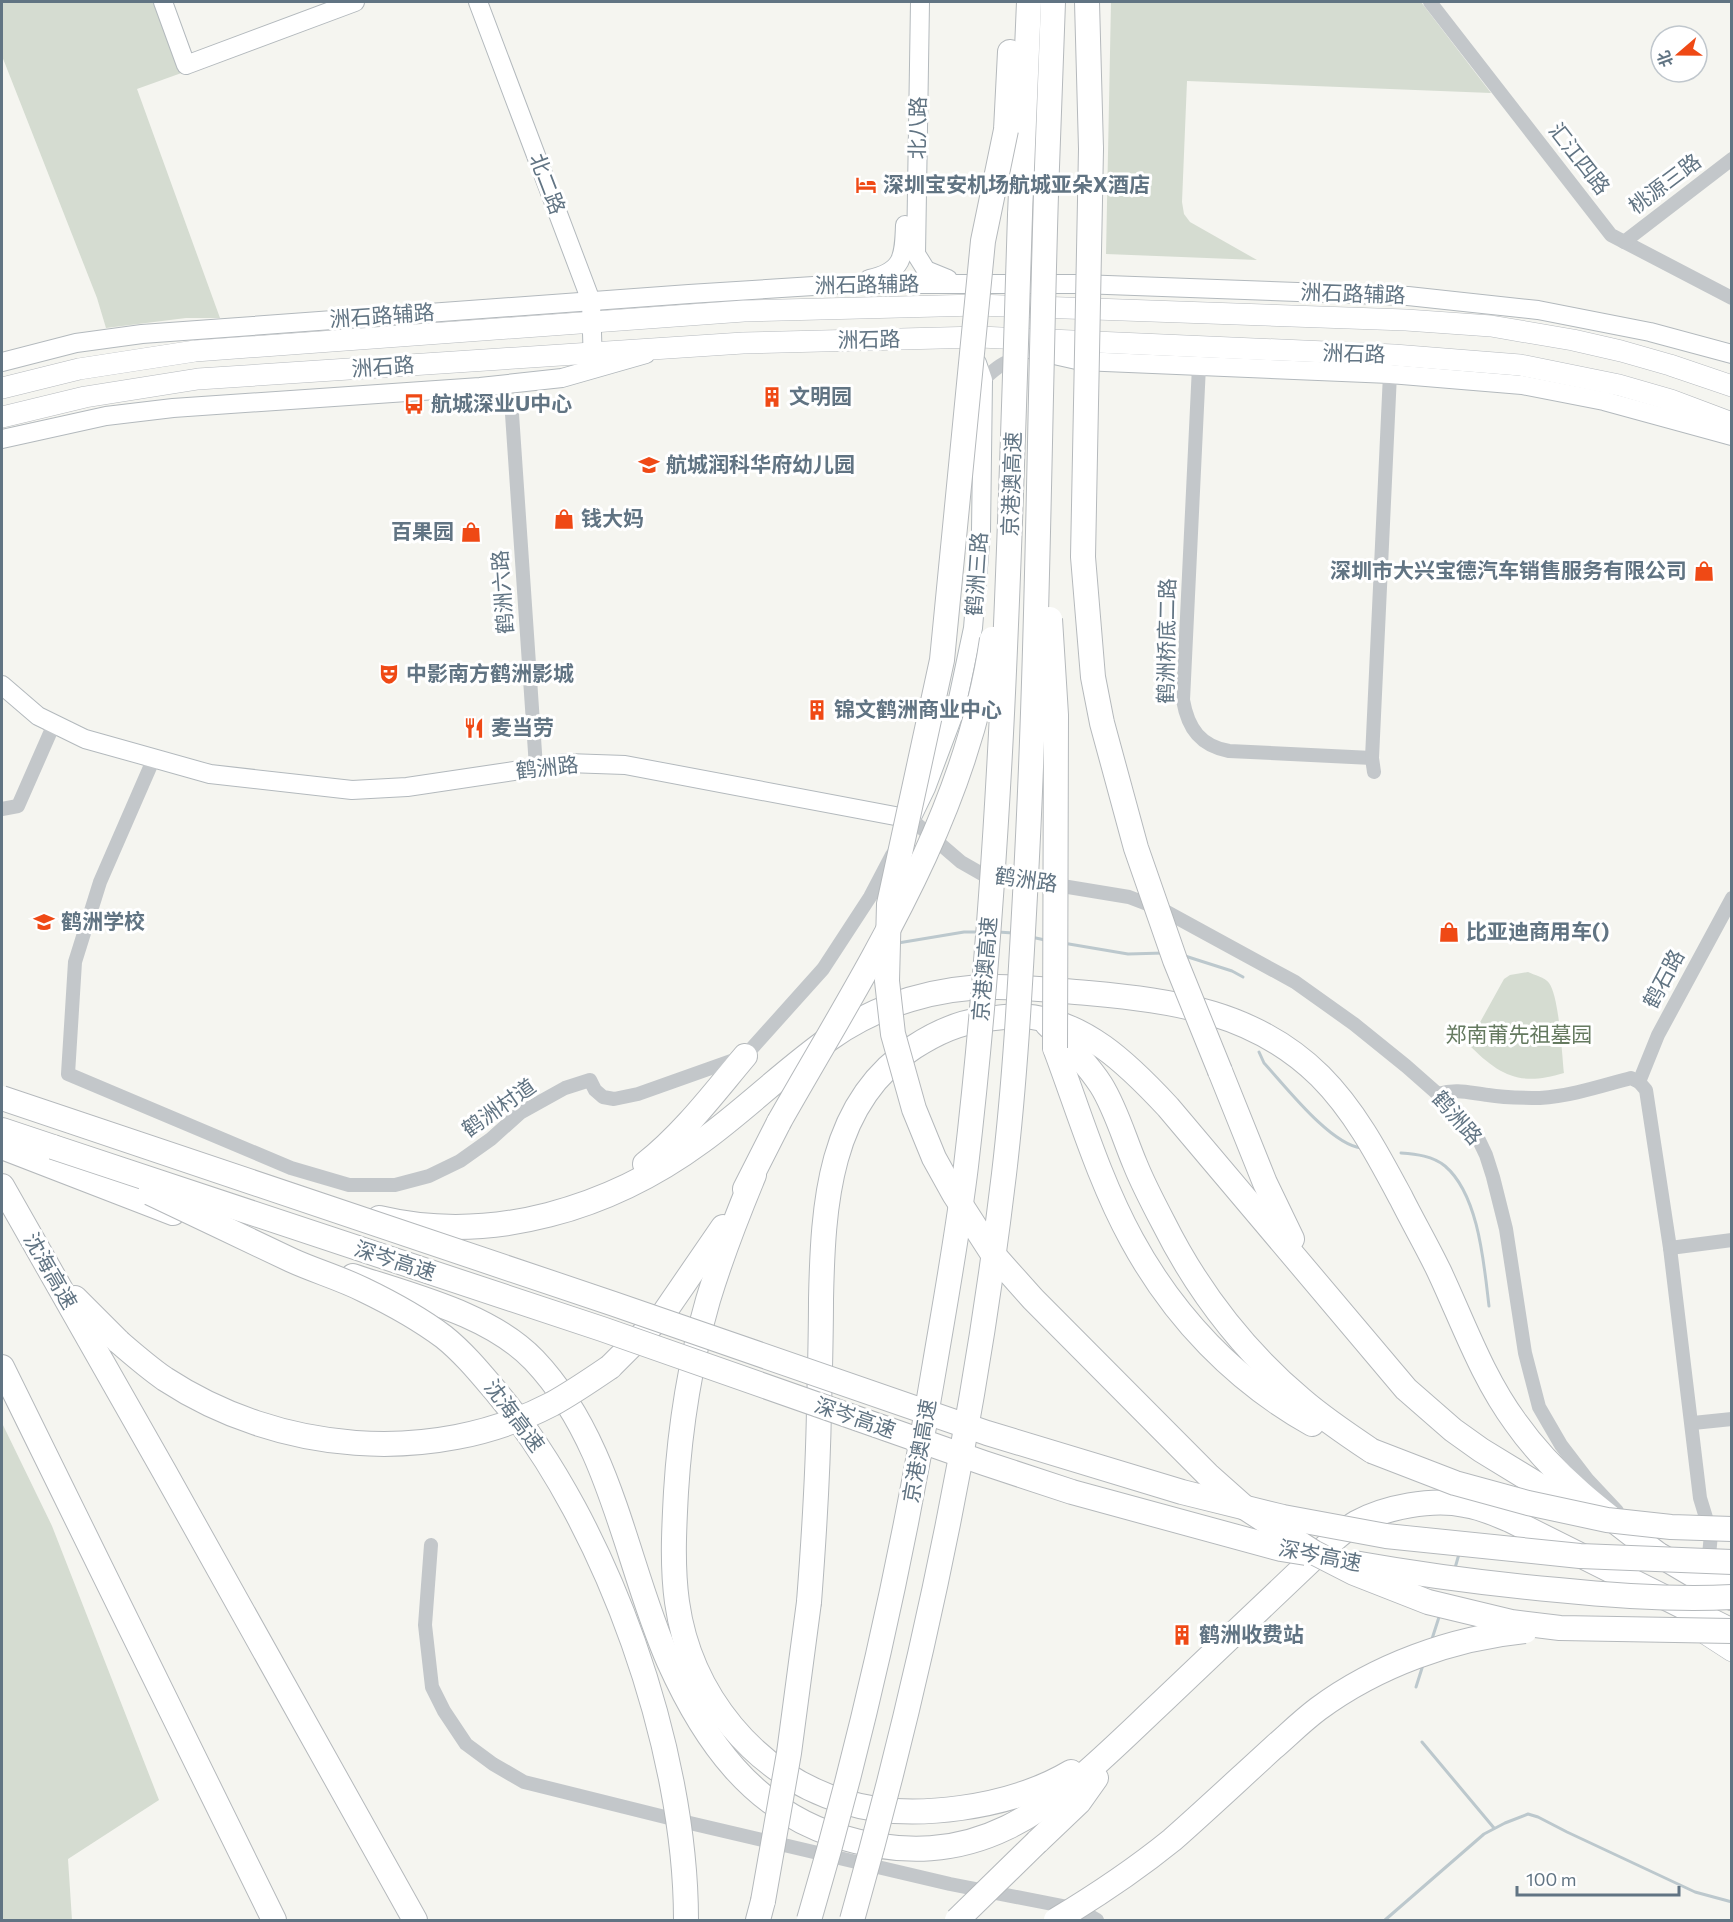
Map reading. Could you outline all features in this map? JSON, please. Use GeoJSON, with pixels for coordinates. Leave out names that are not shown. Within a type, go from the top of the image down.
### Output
{"type":"FeatureCollection","features":[{"type":"Feature","properties":{"kind":"highway"},"geometry":{"type":"LineString","coordinates":[[1012,2],[1006,130],[982,241],[942,660],[889,904],[887,981],[893,1034],[914,1109],[934,1158],[992,1253],[1033,1299],[1208,1475],[1244,1506],[1313,1552],[1388,1587],[1428,1602],[1511,1622],[1560,1628],[1731,1631]]}},
{"type":"Feature","properties":{"kind":"highway","name":"京港澳高速"},"geometry":{"type":"LineString","coordinates":[[809,1920],[857,1750],[885,1627],[921,1447],[966,1170],[983,1004],[1002,723],[1029,2]]}},
{"type":"Feature","properties":{"kind":"highway","name":"京港澳高速"},"geometry":{"type":"LineString","coordinates":[[852,1920],[902,1737],[940,1563],[982,1327],[1004,1172],[1020,1000],[1033,744],[1039,440],[1053,2]]}},
{"type":"Feature","properties":{"kind":"highway"},"geometry":{"type":"LineString","coordinates":[[1087,2],[1091,150],[1083,557],[1093,677],[1110,758],[1136,848],[1179,971],[1265,1183],[1313,1278]]}},
{"type":"Feature","properties":{"kind":"highway"},"geometry":{"type":"LineString","coordinates":[[1020,215],[1004,356],[998,582],[988,672],[975,724],[944,816],[911,887],[779,1122],[754,1175],[721,1261],[698,1338],[681,1429],[676,1483],[674,1560],[677,1602],[690,1653],[699,1676],[735,1731],[765,1761],[799,1784],[826,1796],[858,1806],[899,1813],[938,1810],[1023,1794],[1052,1783],[1129,1733]]}},
{"type":"Feature","properties":{"kind":"highway"},"geometry":{"type":"LineString","coordinates":[[1039,440],[1056,715],[1055,1048],[1113,1202],[1131,1239],[1177,1309],[1202,1339],[1261,1391],[1293,1413],[1326,1431],[1455,1483],[1528,1503],[1607,1520],[1671,1527],[1731,1529]]}},
{"type":"Feature","properties":{"kind":"highway"},"geometry":{"type":"LineString","coordinates":[[2,1085],[34,1103],[307,1197],[390,1220],[435,1226],[482,1225],[512,1223],[565,1211],[623,1189],[702,1142],[831,1038],[874,1013],[920,996],[970,988],[1031,988],[1151,1000],[1224,1016],[1248,1026],[1297,1056],[1341,1099],[1376,1150],[1438,1269],[1482,1365],[1512,1419],[1546,1461],[1566,1480],[1606,1515],[1659,1555]]}},
{"type":"Feature","properties":{"kind":"highway"},"geometry":{"type":"LineString","coordinates":[[761,1911],[789,1753],[809,1602],[819,1449],[822,1237],[828,1192],[846,1128],[861,1098],[880,1074],[901,1055],[924,1040],[972,1021],[1023,1016],[1043,1020],[1078,1032],[1105,1048],[1139,1075],[1168,1107],[1406,1389],[1453,1430],[1481,1450],[1560,1499],[1731,1597]]}},
{"type":"Feature","properties":{"kind":"highway"},"geometry":{"type":"LineString","coordinates":[[1043,1020],[1085,1063],[1100,1085],[1113,1107],[1136,1166],[1164,1224],[1197,1281],[1222,1318],[1272,1373],[1325,1419],[1372,1451]]}},
{"type":"Feature","properties":{"kind":"highway"},"geometry":{"type":"LineString","coordinates":[[565,1211],[623,1179],[668,1144],[690,1122],[745,1056]]}},
{"type":"Feature","properties":{"kind":"highway","name":"深岑高速"},"geometry":{"type":"LineString","coordinates":[[2,1098],[614,1304],[987,1433],[1182,1492],[1283,1517],[1386,1536],[1580,1556],[1731,1562]]}},
{"type":"Feature","properties":{"kind":"highway","name":"深岑高速"},"geometry":{"type":"LineString","coordinates":[[2,1130],[602,1329],[1072,1492],[1259,1543],[1382,1568],[1496,1584],[1649,1597],[1731,1597]]}},
{"type":"Feature","properties":{"kind":"highway","name":"沈海高速"},"geometry":{"type":"LineString","coordinates":[[53,1147],[294,1261],[364,1289],[445,1338],[477,1369],[531,1435],[552,1468],[607,1578],[636,1653],[670,1770],[683,1850],[686,1920]]}},
{"type":"Feature","properties":{"kind":"highway"},"geometry":{"type":"LineString","coordinates":[[2,1148],[126,1196],[477,1320],[516,1344],[534,1360],[556,1388],[579,1424],[612,1498],[668,1660],[704,1729],[723,1757],[753,1789],[790,1814],[824,1832],[864,1844],[908,1850],[943,1848],[1001,1830],[1033,1814],[1065,1792],[1323,1549],[1356,1523],[1393,1509],[1435,1503],[1459,1504],[1480,1509],[1510,1520],[1731,1631]]}},
{"type":"Feature","properties":{"kind":"highway"},"geometry":{"type":"LineString","coordinates":[[31,1238],[60,1281],[119,1342],[165,1379],[193,1395],[235,1414],[298,1435],[335,1442],[376,1445],[416,1443],[488,1429],[551,1404],[610,1367],[664,1313],[722,1230],[754,1175]]}},
{"type":"Feature","properties":{"kind":"highway","name":"沈海高速"},"geometry":{"type":"LineString","coordinates":[[2,1186],[415,1920]]}},
{"type":"Feature","properties":{"kind":"highway"},"geometry":{"type":"LineString","coordinates":[[2,1367],[274,1920]]}},
{"type":"Feature","properties":{"kind":"highway"},"geometry":{"type":"LineString","coordinates":[[1056,1920],[1094,1898],[1164,1846],[1309,1717],[1352,1688],[1406,1661],[1470,1641],[1507,1633],[1560,1628]]}},
{"type":"Feature","properties":{"kind":"highway"},"geometry":{"type":"LineString","coordinates":[[957,1920],[1078,1802],[1129,1733]]}},
{"type":"Feature","properties":{"kind":"main road"},"geometry":{"type":"LineString","coordinates":[[163,2],[184,60]]}},
{"type":"Feature","properties":{"kind":"main road"},"geometry":{"type":"LineString","coordinates":[[184,60],[320,2]]}},
{"type":"Feature","properties":{"kind":"main road"},"geometry":{"type":"LineString","coordinates":[[184,60],[355,2]]}},
{"type":"Feature","properties":{"kind":"main road","name":"北二路"},"geometry":{"type":"LineString","coordinates":[[478,2],[591,301],[593,361]]}},
{"type":"Feature","properties":{"kind":"main road","name":"北八路"},"geometry":{"type":"LineString","coordinates":[[845,284],[889,273],[897,268],[902,258],[909,2]]}},
{"type":"Feature","properties":{"kind":"main road","name":"北八路"},"geometry":{"type":"LineString","coordinates":[[920,2],[916,254],[926,270],[933,275],[976,284]]}},
{"type":"Feature","properties":{"kind":"main road","name":"洲石路辅路"},"geometry":{"type":"LineString","coordinates":[[2,362],[76,343],[142,334],[845,284],[1080,284],[1408,296],[1538,310],[1650,332],[1731,354]]}},
{"type":"Feature","properties":{"kind":"main road","name":"洲石路"},"geometry":{"type":"LineString","coordinates":[[2,388],[79,369],[195,351],[744,311],[978,305],[1406,320],[1491,326],[1573,340],[1670,365],[1731,386]]}},
{"type":"Feature","properties":{"kind":"main road","name":"鹤洲三路"},"geometry":{"type":"LineString","coordinates":[[911,819],[926,788],[956,708],[974,628],[981,531],[983,381],[977,363],[963,348],[942,338]]}},
{"type":"Feature","properties":{"kind":"main road"},"geometry":{"type":"LineString","coordinates":[[980,338],[1082,361],[1324,370],[1392,365],[1522,385],[1604,401],[1731,436]]}},
{"type":"Feature","properties":{"kind":"main road","name":"洲石路"},"geometry":{"type":"LineString","coordinates":[[2,417],[85,397],[198,379],[593,361],[666,348],[742,343],[980,338],[1392,365],[1520,365],[1619,385],[1671,400],[1731,423]]}},
{"type":"Feature","properties":{"kind":"main road"},"geometry":{"type":"LineString","coordinates":[[2,439],[106,416],[173,408],[562,378],[593,361]]}},
{"type":"Feature","properties":{"kind":"main road","name":"鹤洲路"},"geometry":{"type":"LineString","coordinates":[[2,685],[38,716],[85,739],[210,774],[352,790],[407,787],[567,763],[625,765],[911,819]]}},
{"type":"Feature","properties":{"kind":"main road"},"geometry":{"type":"LineString","coordinates":[[1659,1555],[1708,1568],[1731,1579]]}},
{"type":"Feature","properties":{"kind":"main road"},"geometry":{"type":"LineString","coordinates":[[1644,1588],[1684,1620],[1731,1651]]}},
{"type":"Feature","properties":{"kind":"street","name":"汇江四路"},"geometry":{"type":"LineString","coordinates":[[1430,2],[1611,235],[1731,298]]}},
{"type":"Feature","properties":{"kind":"street","name":"桃源三路"},"geometry":{"type":"LineString","coordinates":[[1624,242],[1731,159]]}},
{"type":"Feature","properties":{"kind":"street"},"geometry":{"type":"LineString","coordinates":[[983,381],[998,366],[1010,360],[1082,361]]}},
{"type":"Feature","properties":{"kind":"street"},"geometry":{"type":"LineString","coordinates":[[1374,772],[1372,758],[1392,365]]}},
{"type":"Feature","properties":{"kind":"street","name":"鹤洲桥底二路"},"geometry":{"type":"LineString","coordinates":[[1198,366],[1184,688],[1185,711],[1193,728],[1213,748],[1229,751],[1372,758]]}},
{"type":"Feature","properties":{"kind":"street","name":"鹤洲六路"},"geometry":{"type":"LineString","coordinates":[[512,414],[536,767]]}},
{"type":"Feature","properties":{"kind":"street"},"geometry":{"type":"LineString","coordinates":[[2,809],[18,806],[54,724]]}},
{"type":"Feature","properties":{"kind":"street","name":"鹤洲村道"},"geometry":{"type":"LineString","coordinates":[[154,758],[100,882],[75,962],[68,1074],[291,1168],[349,1185],[395,1185],[429,1176],[460,1161],[491,1139],[520,1113],[566,1088],[590,1080],[595,1090],[603,1097],[614,1099],[638,1094],[745,1056],[823,969],[870,897],[911,819]]}},
{"type":"Feature","properties":{"kind":"street","name":"鹤洲路"},"geometry":{"type":"LineString","coordinates":[[911,819],[961,862],[981,874],[1129,897],[1163,910],[1295,982],[1354,1024],[1438,1094],[1476,1134],[1486,1155],[1506,1229],[1525,1353],[1539,1407],[1550,1428],[1575,1463],[1659,1555]]}},
{"type":"Feature","properties":{"kind":"street","name":"鹤石路"},"geometry":{"type":"LineString","coordinates":[[1639,1082],[1658,1035],[1731,898]]}},
{"type":"Feature","properties":{"kind":"street"},"geometry":{"type":"LineString","coordinates":[[1438,1094],[1460,1090],[1488,1095],[1541,1098],[1573,1094],[1631,1078],[1639,1082],[1646,1090],[1670,1248],[1693,1424],[1700,1498],[1711,1534],[1708,1568]]}},
{"type":"Feature","properties":{"kind":"street"},"geometry":{"type":"LineString","coordinates":[[1670,1248],[1731,1240]]}},
{"type":"Feature","properties":{"kind":"street"},"geometry":{"type":"LineString","coordinates":[[1693,1424],[1731,1419]]}},
{"type":"Feature","properties":{"kind":"street"},"geometry":{"type":"LineString","coordinates":[[431,1545],[425,1625],[432,1687],[444,1712],[465,1744],[524,1782],[938,1881],[1078,1909],[1097,1920]]}},
{"type":"Feature","properties":{"kind":"green space"},"geometry":{"type":"Polygon","coordinates":[[[2,2],[162,2],[187,71],[137,89],[220,318],[186,318],[106,328],[97,298],[2,56],[2,2]]]}},
{"type":"Feature","properties":{"kind":"green space"},"geometry":{"type":"Polygon","coordinates":[[[1111,2],[1421,2],[1491,93],[1187,81],[1182,202],[1184,214],[1190,222],[1257,260],[1106,254],[1111,2]]]}},
{"type":"Feature","properties":{"kind":"green space","name":"郑南莆先祖墓园"},"geometry":{"type":"Polygon","coordinates":[[[1528,972],[1545,979],[1552,990],[1558,1012],[1564,1073],[1534,1079],[1511,1075],[1490,1064],[1468,1044],[1504,979],[1510,975],[1528,972]]]}},
{"type":"Feature","properties":{"kind":"green space"},"geometry":{"type":"Polygon","coordinates":[[[2,1423],[52,1526],[159,1800],[68,1859],[72,1920],[2,1920],[2,1423]]]}},
{"type":"Feature","properties":{"kind":"waterway"},"geometry":{"type":"LineString","coordinates":[[898,943],[964,932],[980,932]]}},
{"type":"Feature","properties":{"kind":"waterway"},"geometry":{"type":"LineString","coordinates":[[998,932],[1013,933]]}},
{"type":"Feature","properties":{"kind":"waterway"},"geometry":{"type":"LineString","coordinates":[[1031,937],[1045,940]]}},
{"type":"Feature","properties":{"kind":"waterway"},"geometry":{"type":"LineString","coordinates":[[1063,943],[1128,954],[1164,953]]}},
{"type":"Feature","properties":{"kind":"waterway"},"geometry":{"type":"LineString","coordinates":[[1185,956],[1232,971],[1243,977]]}},
{"type":"Feature","properties":{"kind":"waterway"},"geometry":{"type":"LineString","coordinates":[[1259,1052],[1264,1063],[1322,1126],[1349,1144],[1361,1148]]}},
{"type":"Feature","properties":{"kind":"waterway"},"geometry":{"type":"LineString","coordinates":[[1401,1153],[1424,1156],[1445,1166],[1466,1194],[1473,1212],[1482,1251],[1489,1306]]}},
{"type":"Feature","properties":{"kind":"waterway"},"geometry":{"type":"LineString","coordinates":[[1455,1568],[1459,1554]]}},
{"type":"Feature","properties":{"kind":"waterway"},"geometry":{"type":"LineString","coordinates":[[1431,1642],[1440,1614]]}},
{"type":"Feature","properties":{"kind":"waterway"},"geometry":{"type":"LineString","coordinates":[[1416,1687],[1423,1665]]}},
{"type":"Feature","properties":{"kind":"waterway"},"geometry":{"type":"LineString","coordinates":[[1422,1742],[1494,1828]]}},
{"type":"Feature","properties":{"kind":"waterway"},"geometry":{"type":"LineString","coordinates":[[1385,1920],[1484,1834],[1528,1814],[1695,1892],[1732,1902]]}},
{"type":"Feature","properties":{"kind":"place","name":"深圳宝安机场航城亚朵X酒店"},"geometry":{"type":"Point","coordinates":[866,185]}},
{"type":"Feature","properties":{"kind":"place","name":"文明园"},"geometry":{"type":"Point","coordinates":[772,397]}},
{"type":"Feature","properties":{"kind":"place","name":"航城深业U中心"},"geometry":{"type":"Point","coordinates":[414,404]}},
{"type":"Feature","properties":{"kind":"place","name":"航城润科华府幼儿园"},"geometry":{"type":"Point","coordinates":[649,465]}},
{"type":"Feature","properties":{"kind":"place","name":"钱大妈"},"geometry":{"type":"Point","coordinates":[564,519]}},
{"type":"Feature","properties":{"kind":"place","name":"百果园"},"geometry":{"type":"Point","coordinates":[471,532]}},
{"type":"Feature","properties":{"kind":"place","name":"深圳市大兴宝德汽车销售服务有限公司"},"geometry":{"type":"Point","coordinates":[1704,571]}},
{"type":"Feature","properties":{"kind":"place","name":"中影南方鹤洲影城"},"geometry":{"type":"Point","coordinates":[389,674]}},
{"type":"Feature","properties":{"kind":"place","name":"锦文鹤洲商业中心"},"geometry":{"type":"Point","coordinates":[817,710]}},
{"type":"Feature","properties":{"kind":"place","name":"麦当劳"},"geometry":{"type":"Point","coordinates":[474,728]}},
{"type":"Feature","properties":{"kind":"place","name":"鹤洲学校"},"geometry":{"type":"Point","coordinates":[44,922]}},
{"type":"Feature","properties":{"kind":"place","name":"比亚迪商用车()"},"geometry":{"type":"Point","coordinates":[1449,932]}},
{"type":"Feature","properties":{"kind":"place","name":"鹤洲收费站"},"geometry":{"type":"Point","coordinates":[1182,1635]}}]}
